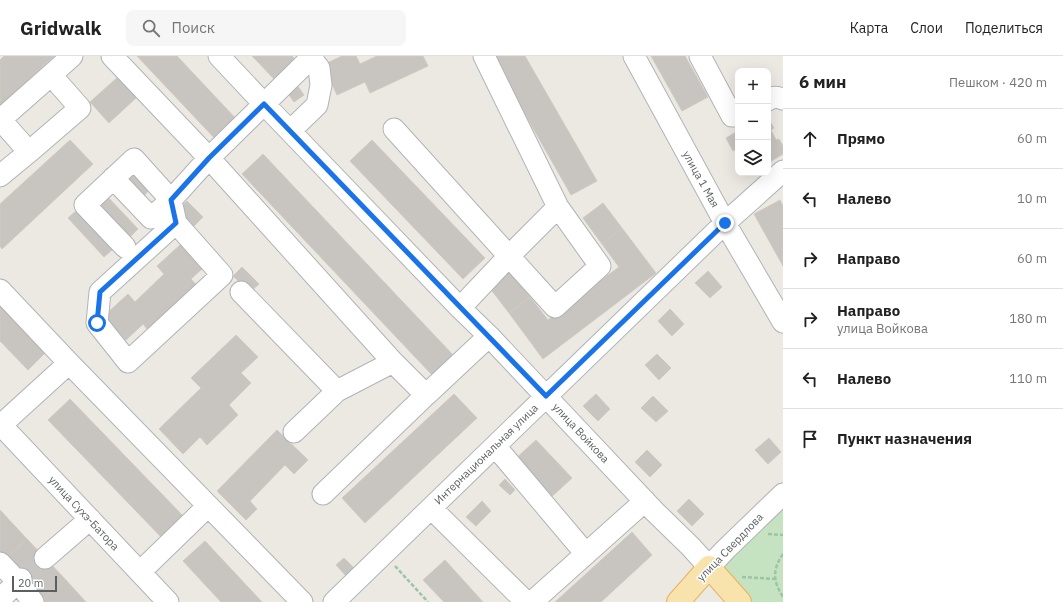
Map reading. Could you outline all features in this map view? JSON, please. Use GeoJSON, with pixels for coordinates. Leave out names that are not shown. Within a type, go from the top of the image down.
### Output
{"type":"FeatureCollection","features":[{"type":"Feature","properties":{"kind":"main road","name":"улица Свердлова"},"geometry":{"type":"LineString","coordinates":[[678,602],[712,571]]}},
{"type":"Feature","properties":{"kind":"main road"},"geometry":{"type":"LineString","coordinates":[[712,571],[740,602]]}},
{"type":"Feature","properties":{"kind":"street"},"geometry":{"type":"LineString","coordinates":[[29,152],[0,119],[72,56]]}},
{"type":"Feature","properties":{"kind":"street"},"geometry":{"type":"LineString","coordinates":[[112,56],[209,158],[393,362],[426,395]]}},
{"type":"Feature","properties":{"kind":"street","name":"улица Войкова"},"geometry":{"type":"LineString","coordinates":[[219,56],[645,501],[691,547],[712,571]]}},
{"type":"Feature","properties":{"kind":"street"},"geometry":{"type":"LineString","coordinates":[[394,129],[554,307],[600,266],[558,207],[484,56]]}},
{"type":"Feature","properties":{"kind":"street","name":"улица 1 Мая"},"geometry":{"type":"LineString","coordinates":[[634,56],[725,223],[783,322]]}},
{"type":"Feature","properties":{"kind":"street"},"geometry":{"type":"LineString","coordinates":[[700,56],[732,116],[735,116]]}},
{"type":"Feature","properties":{"kind":"street"},"geometry":{"type":"LineString","coordinates":[[113,178],[151,218],[171,200],[209,158],[312,57],[320,68],[321,85],[317,105],[290,131]]}},
{"type":"Feature","properties":{"kind":"street"},"geometry":{"type":"LineString","coordinates":[[0,176],[80,108],[51,75]]}},
{"type":"Feature","properties":{"kind":"street"},"geometry":{"type":"LineString","coordinates":[[771,98],[778,97],[783,99]]}},
{"type":"Feature","properties":{"kind":"street"},"geometry":{"type":"LineString","coordinates":[[125,247],[85,205],[134,159],[171,200],[176,223],[222,276],[128,362],[97,323],[100,292],[176,223]]}},
{"type":"Feature","properties":{"kind":"street","name":"Интернациональная улица"},"geometry":{"type":"LineString","coordinates":[[334,602],[725,223],[783,172]]}},
{"type":"Feature","properties":{"kind":"street"},"geometry":{"type":"LineString","coordinates":[[460,308],[558,207]]}},
{"type":"Feature","properties":{"kind":"street"},"geometry":{"type":"LineString","coordinates":[[0,290],[302,602]]}},
{"type":"Feature","properties":{"kind":"street"},"geometry":{"type":"LineString","coordinates":[[241,292],[337,391]]}},
{"type":"Feature","properties":{"kind":"street"},"geometry":{"type":"LineString","coordinates":[[324,494],[488,336]]}},
{"type":"Feature","properties":{"kind":"street"},"geometry":{"type":"LineString","coordinates":[[294,432],[337,391],[393,362]]}},
{"type":"Feature","properties":{"kind":"street"},"geometry":{"type":"LineString","coordinates":[[0,424],[69,363]]}},
{"type":"Feature","properties":{"kind":"street","name":"улица Сухэ-Батора"},"geometry":{"type":"LineString","coordinates":[[0,424],[168,602]]}},
{"type":"Feature","properties":{"kind":"street"},"geometry":{"type":"LineString","coordinates":[[495,446],[586,554]]}},
{"type":"Feature","properties":{"kind":"street","name":"улица Свердлова"},"geometry":{"type":"LineString","coordinates":[[712,571],[725,550],[783,494]]}},
{"type":"Feature","properties":{"kind":"street"},"geometry":{"type":"LineString","coordinates":[[532,602],[645,501]]}},
{"type":"Feature","properties":{"kind":"street"},"geometry":{"type":"LineString","coordinates":[[140,572],[208,506]]}},
{"type":"Feature","properties":{"kind":"street"},"geometry":{"type":"LineString","coordinates":[[431,508],[526,602]]}},
{"type":"Feature","properties":{"kind":"street"},"geometry":{"type":"LineString","coordinates":[[45,558],[90,519]]}},
{"type":"Feature","properties":{"kind":"street"},"geometry":{"type":"LineString","coordinates":[[0,563],[20,580],[33,602]]}},
{"type":"Feature","properties":{"kind":"street"},"geometry":{"type":"LineString","coordinates":[[0,599],[20,580]]}},
{"type":"Feature","properties":{"kind":"path"},"geometry":{"type":"LineString","coordinates":[[384,553],[428,602]]}},
{"type":"Feature","properties":{"kind":"path"},"geometry":{"type":"LineString","coordinates":[[783,554],[778,561],[775,570],[775,579],[778,589],[783,597]]}},
{"type":"Feature","properties":{"kind":"path"},"geometry":{"type":"LineString","coordinates":[[712,571],[775,579]]}},
{"type":"Feature","properties":{"kind":"green space"},"geometry":{"type":"Polygon","coordinates":[[[783,501],[783,602],[753,602],[717,566],[783,501]]]}},
{"type":"Feature","properties":{"kind":"building"},"geometry":{"type":"Polygon","coordinates":[[[4,56],[54,56],[0,106],[0,60],[4,56]]]}},
{"type":"Feature","properties":{"kind":"building"},"geometry":{"type":"Polygon","coordinates":[[[137,56],[177,56],[240,123],[219,143],[137,56]]]}},
{"type":"Feature","properties":{"kind":"building"},"geometry":{"type":"Polygon","coordinates":[[[252,56],[292,56],[297,62],[276,81],[252,56]]]}},
{"type":"Feature","properties":{"kind":"building"},"geometry":{"type":"Polygon","coordinates":[[[342,56],[356,56],[360,64],[377,56],[423,56],[428,66],[370,93],[365,82],[337,95],[323,65],[342,56]]]}},
{"type":"Feature","properties":{"kind":"building"},"geometry":{"type":"Polygon","coordinates":[[[492,56],[525,56],[597,181],[571,195],[492,56]]]}},
{"type":"Feature","properties":{"kind":"building"},"geometry":{"type":"Polygon","coordinates":[[[651,56],[685,56],[708,97],[682,111],[651,56]]]}},
{"type":"Feature","properties":{"kind":"building"},"geometry":{"type":"Polygon","coordinates":[[[119,76],[137,97],[109,123],[90,102],[119,76]]]}},
{"type":"Feature","properties":{"kind":"building"},"geometry":{"type":"Polygon","coordinates":[[[294,81],[304,95],[294,102],[284,88],[294,81]]]}},
{"type":"Feature","properties":{"kind":"building"},"geometry":{"type":"Polygon","coordinates":[[[771,123],[774,128],[771,130],[771,123]]]}},
{"type":"Feature","properties":{"kind":"building"},"geometry":{"type":"Polygon","coordinates":[[[771,130],[776,140],[779,139],[783,146],[783,154],[771,161],[771,130]]]}},
{"type":"Feature","properties":{"kind":"building"},"geometry":{"type":"Polygon","coordinates":[[[735,133],[735,150],[733,151],[726,138],[735,133]]]}},
{"type":"Feature","properties":{"kind":"building"},"geometry":{"type":"Polygon","coordinates":[[[70,140],[93,164],[2,249],[0,246],[0,204],[70,140]]]}},
{"type":"Feature","properties":{"kind":"building"},"geometry":{"type":"Polygon","coordinates":[[[372,140],[485,258],[463,279],[350,161],[372,140]]]}},
{"type":"Feature","properties":{"kind":"building"},"geometry":{"type":"Polygon","coordinates":[[[263,154],[454,356],[433,376],[242,174],[263,154]]]}},
{"type":"Feature","properties":{"kind":"building"},"geometry":{"type":"Polygon","coordinates":[[[134,172],[150,189],[142,198],[125,181],[134,172]]]}},
{"type":"Feature","properties":{"kind":"building"},"geometry":{"type":"Polygon","coordinates":[[[105,194],[138,229],[128,239],[95,204],[105,194]]]}},
{"type":"Feature","properties":{"kind":"building"},"geometry":{"type":"Polygon","coordinates":[[[780,200],[783,206],[783,266],[754,214],[780,200]]]}},
{"type":"Feature","properties":{"kind":"building"},"geometry":{"type":"Polygon","coordinates":[[[187,201],[203,217],[193,227],[177,211],[187,201]]]}},
{"type":"Feature","properties":{"kind":"building"},"geometry":{"type":"Polygon","coordinates":[[[603,203],[622,228],[602,244],[583,218],[603,203]]]}},
{"type":"Feature","properties":{"kind":"building"},"geometry":{"type":"Polygon","coordinates":[[[77,210],[113,249],[104,257],[68,218],[77,210]]]}},
{"type":"Feature","properties":{"kind":"building"},"geometry":{"type":"Polygon","coordinates":[[[622,228],[656,273],[543,359],[509,313],[530,297],[548,320],[619,267],[602,244],[622,228]]]}},
{"type":"Feature","properties":{"kind":"building"},"geometry":{"type":"Polygon","coordinates":[[[181,244],[203,268],[191,279],[202,291],[153,336],[143,324],[126,340],[104,316],[128,294],[135,302],[164,274],[157,266],[181,244]]]}},
{"type":"Feature","properties":{"kind":"building"},"geometry":{"type":"Polygon","coordinates":[[[242,267],[259,284],[250,292],[233,276],[242,267]]]}},
{"type":"Feature","properties":{"kind":"building"},"geometry":{"type":"Polygon","coordinates":[[[511,271],[530,297],[509,313],[489,287],[511,271]]]}},
{"type":"Feature","properties":{"kind":"building"},"geometry":{"type":"Polygon","coordinates":[[[708,271],[722,287],[710,298],[695,283],[708,271]]]}},
{"type":"Feature","properties":{"kind":"building"},"geometry":{"type":"Polygon","coordinates":[[[0,300],[48,350],[28,370],[0,341],[0,300]]]}},
{"type":"Feature","properties":{"kind":"building"},"geometry":{"type":"Polygon","coordinates":[[[670,309],[684,324],[672,336],[658,321],[670,309]]]}},
{"type":"Feature","properties":{"kind":"building"},"geometry":{"type":"Polygon","coordinates":[[[236,335],[258,357],[241,373],[251,383],[229,405],[238,415],[207,445],[200,437],[183,454],[159,429],[201,388],[191,378],[236,335]]]}},
{"type":"Feature","properties":{"kind":"building"},"geometry":{"type":"Polygon","coordinates":[[[657,354],[671,368],[659,380],[645,365],[657,354]]]}},
{"type":"Feature","properties":{"kind":"building"},"geometry":{"type":"Polygon","coordinates":[[[454,394],[477,418],[365,523],[342,498],[454,394]]]}},
{"type":"Feature","properties":{"kind":"building"},"geometry":{"type":"Polygon","coordinates":[[[596,394],[610,409],[598,421],[583,406],[596,394]]]}},
{"type":"Feature","properties":{"kind":"building"},"geometry":{"type":"Polygon","coordinates":[[[653,396],[668,411],[656,422],[641,408],[653,396]]]}},
{"type":"Feature","properties":{"kind":"building"},"geometry":{"type":"Polygon","coordinates":[[[70,399],[186,519],[164,540],[48,420],[70,399]]]}},
{"type":"Feature","properties":{"kind":"building"},"geometry":{"type":"Polygon","coordinates":[[[277,430],[308,460],[294,474],[285,465],[250,501],[257,509],[246,520],[217,491],[277,430]]]}},
{"type":"Feature","properties":{"kind":"building"},"geometry":{"type":"Polygon","coordinates":[[[769,438],[781,452],[768,464],[755,450],[769,438]]]}},
{"type":"Feature","properties":{"kind":"building"},"geometry":{"type":"Polygon","coordinates":[[[536,440],[572,478],[548,500],[512,462],[536,440]]]}},
{"type":"Feature","properties":{"kind":"building"},"geometry":{"type":"Polygon","coordinates":[[[647,450],[662,465],[650,477],[635,462],[647,450]]]}},
{"type":"Feature","properties":{"kind":"building"},"geometry":{"type":"Polygon","coordinates":[[[505,479],[515,490],[510,495],[499,485],[505,479]]]}},
{"type":"Feature","properties":{"kind":"building"},"geometry":{"type":"Polygon","coordinates":[[[689,499],[704,514],[692,526],[677,511],[689,499]]]}},
{"type":"Feature","properties":{"kind":"building"},"geometry":{"type":"Polygon","coordinates":[[[482,501],[491,511],[476,526],[466,517],[482,501]]]}},
{"type":"Feature","properties":{"kind":"building"},"geometry":{"type":"Polygon","coordinates":[[[0,510],[27,539],[4,560],[0,556],[0,510]]]}},
{"type":"Feature","properties":{"kind":"building"},"geometry":{"type":"Polygon","coordinates":[[[632,532],[652,555],[601,602],[555,602],[632,532]]]}},
{"type":"Feature","properties":{"kind":"building"},"geometry":{"type":"Polygon","coordinates":[[[27,539],[65,579],[42,600],[4,560],[27,539]]]}},
{"type":"Feature","properties":{"kind":"building"},"geometry":{"type":"Polygon","coordinates":[[[205,541],[262,602],[221,602],[183,561],[205,541]]]}},
{"type":"Feature","properties":{"kind":"building"},"geometry":{"type":"Polygon","coordinates":[[[344,558],[356,570],[348,578],[336,565],[344,558]]]}},
{"type":"Feature","properties":{"kind":"building"},"geometry":{"type":"Polygon","coordinates":[[[445,560],[483,602],[444,602],[423,580],[445,560]]]}},
{"type":"Feature","properties":{"kind":"building"},"geometry":{"type":"Polygon","coordinates":[[[65,579],[86,602],[43,602],[42,600],[65,579]]]}},
{"type":"Feature","properties":{"kind":"tunnel"},"geometry":{"type":"LineString","coordinates":[[21,579],[45,558]]}},
{"type":"Feature","properties":{"kind":"route"},"geometry":{"type":"LineString","coordinates":[[97,323],[100,292],[176,223],[171,200],[209,158],[264,104],[546,396],[725,223]]}}]}
